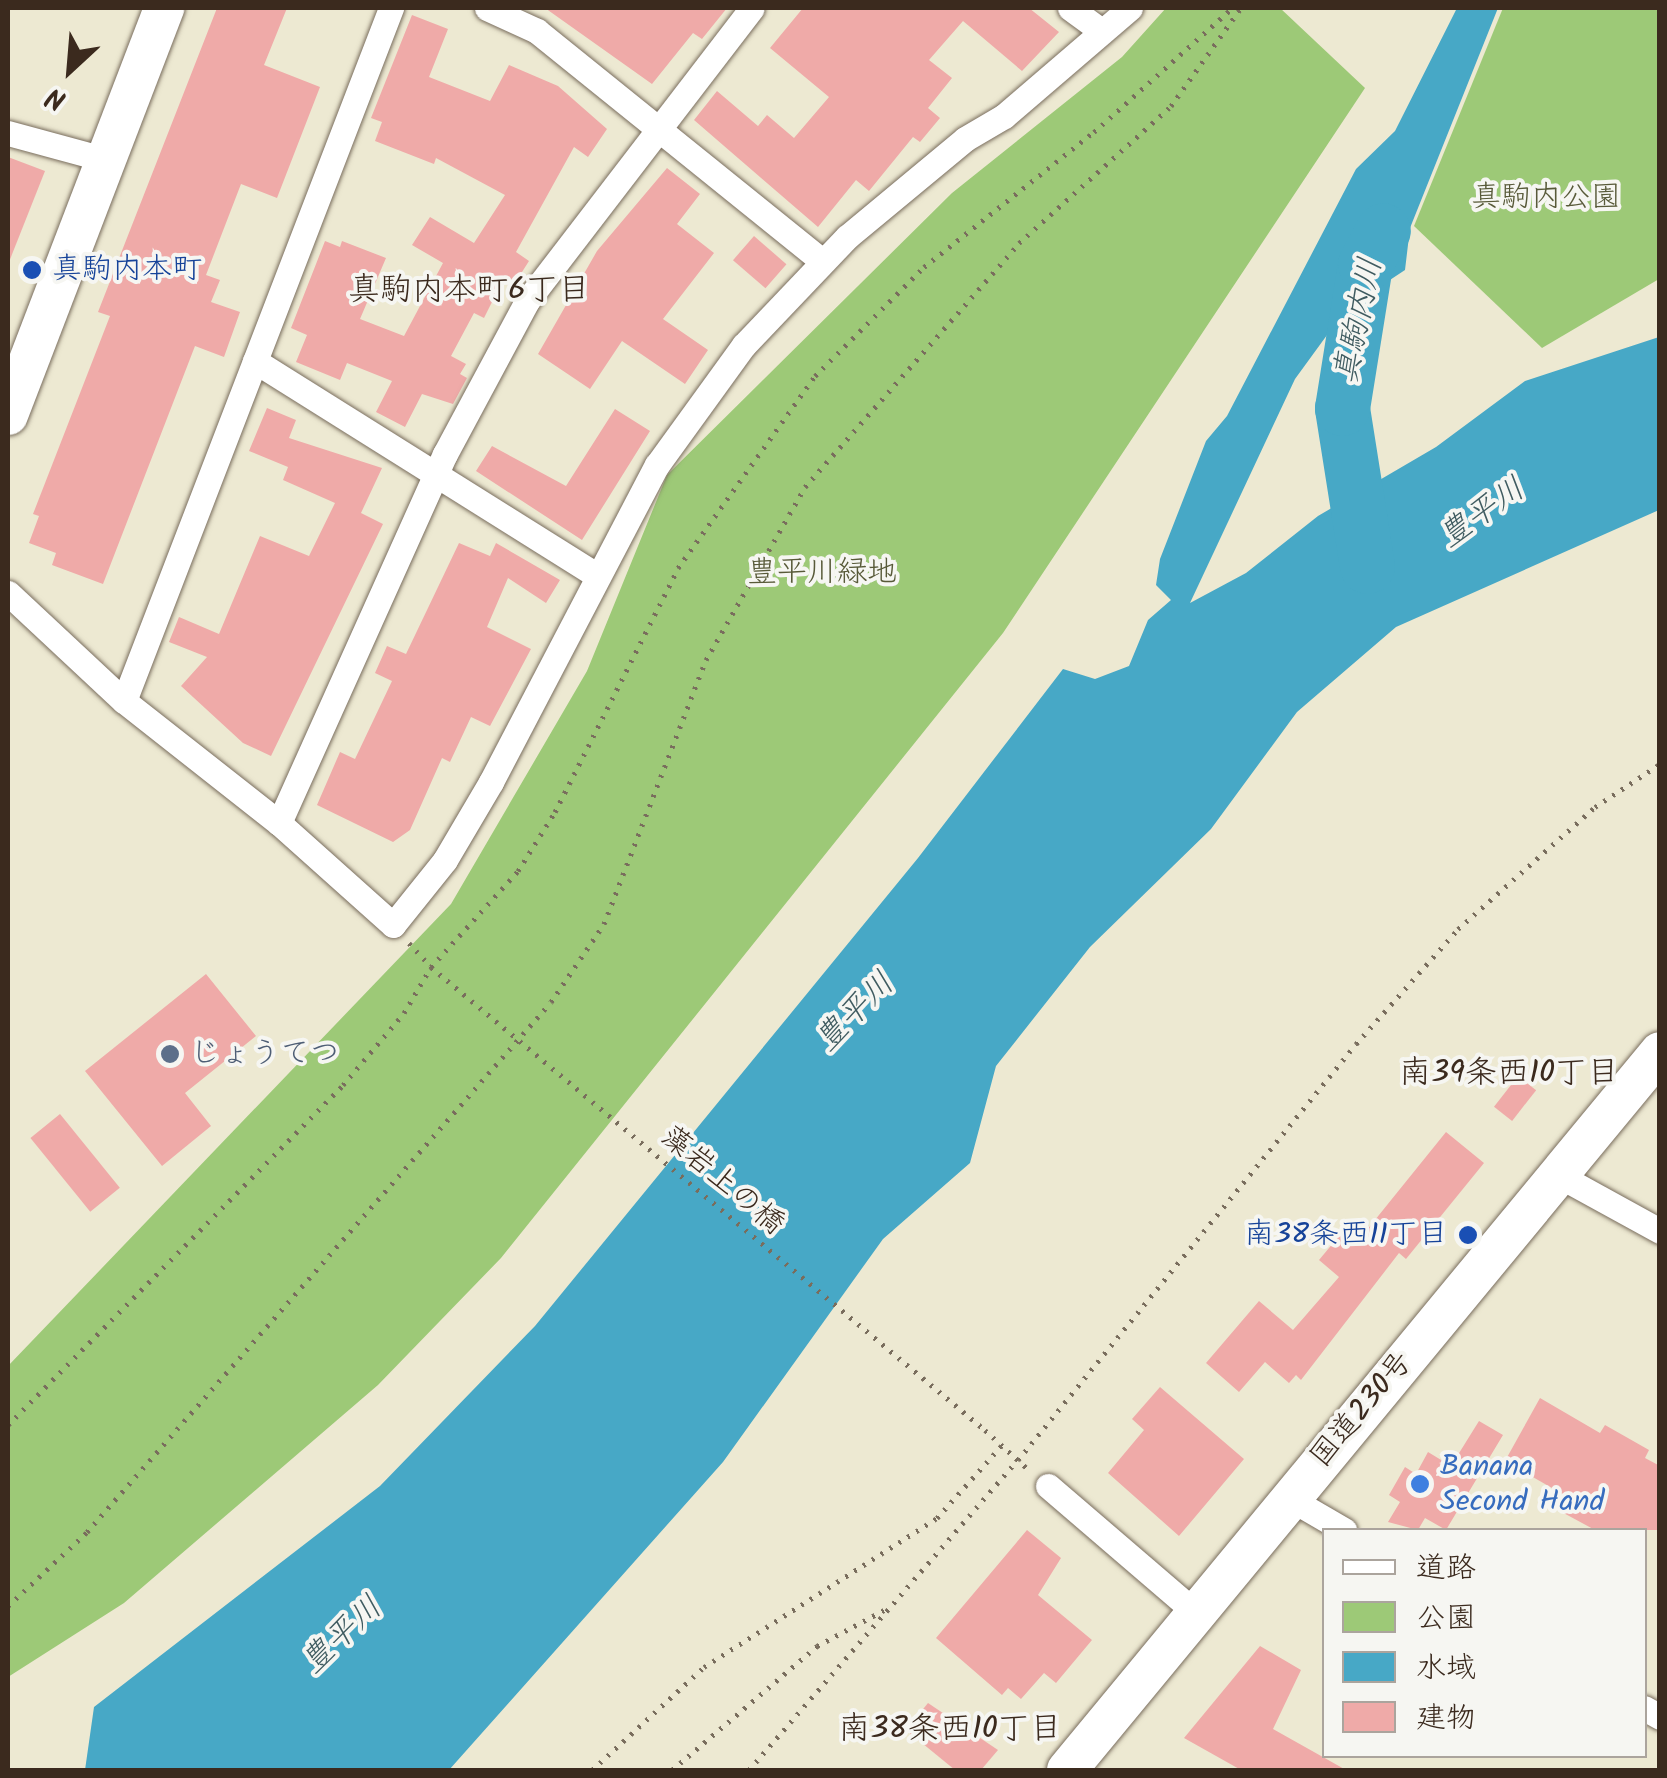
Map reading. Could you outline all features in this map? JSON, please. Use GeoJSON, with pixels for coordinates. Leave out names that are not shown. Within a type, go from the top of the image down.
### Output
{"type":"FeatureCollection","features":[{"type":"Feature","properties":{"kind":"highway"},"geometry":{"type":"LineString","coordinates":[[8,415],[164,8]]}},
{"type":"Feature","properties":{"kind":"highway","name":"国道230号"},"geometry":{"type":"LineString","coordinates":[[1067,1770],[1660,1052]]}},
{"type":"Feature","properties":{"kind":"street"},"geometry":{"type":"LineString","coordinates":[[124,700],[391,8]]}},
{"type":"Feature","properties":{"kind":"street"},"geometry":{"type":"LineString","coordinates":[[487,8],[537,30],[821,260]]}},
{"type":"Feature","properties":{"kind":"street"},"geometry":{"type":"LineString","coordinates":[[279,823],[436,478],[528,301],[656,126],[752,8]]}},
{"type":"Feature","properties":{"kind":"street"},"geometry":{"type":"LineString","coordinates":[[1070,8],[1102,32]]}},
{"type":"Feature","properties":{"kind":"street"},"geometry":{"type":"LineString","coordinates":[[8,593],[124,700],[279,823],[393,926],[445,860],[491,782],[594,574],[668,450],[744,345],[821,260],[1130,8]]}},
{"type":"Feature","properties":{"kind":"street"},"geometry":{"type":"LineString","coordinates":[[8,133],[104,159]]}},
{"type":"Feature","properties":{"kind":"street"},"geometry":{"type":"LineString","coordinates":[[255,361],[594,574]]}},
{"type":"Feature","properties":{"kind":"street"},"geometry":{"type":"LineString","coordinates":[[1558,1175],[1660,1232]]}},
{"type":"Feature","properties":{"kind":"street"},"geometry":{"type":"LineString","coordinates":[[1048,1486],[1195,1612]]}},
{"type":"Feature","properties":{"kind":"street"},"geometry":{"type":"LineString","coordinates":[[1289,1498],[1341,1528]]}},
{"type":"Feature","properties":{"kind":"path"},"geometry":{"type":"LineString","coordinates":[[8,1424],[343,1085],[404,1013],[431,966],[518,870],[555,812],[678,568],[814,376],[924,267],[1094,132],[1232,8]]}},
{"type":"Feature","properties":{"kind":"path"},"geometry":{"type":"LineString","coordinates":[[8,1606],[87,1532],[551,1002],[604,924],[706,660],[805,486],[893,379],[1019,243],[1171,106],[1242,8]]}},
{"type":"Feature","properties":{"kind":"path"},"geometry":{"type":"LineString","coordinates":[[749,1770],[1018,1460],[1356,1044],[1458,929],[1594,806],[1660,764]]}},
{"type":"Feature","properties":{"kind":"path","name":"藻岩上の橋"},"geometry":{"type":"LineString","coordinates":[[431,966],[1048,1486]]}},
{"type":"Feature","properties":{"kind":"path"},"geometry":{"type":"LineString","coordinates":[[592,1770],[704,1667],[937,1518],[1002,1445]]}},
{"type":"Feature","properties":{"kind":"path"},"geometry":{"type":"LineString","coordinates":[[672,1770],[818,1646],[890,1607]]}},
{"type":"Feature","properties":{"kind":"green space","name":"豊平川緑地"},"geometry":{"type":"Polygon","coordinates":[[[1166,8],[1280,8],[1365,88],[1003,633],[501,1258],[378,1385],[124,1603],[8,1677],[8,1366],[451,904],[587,671],[667,475],[952,193],[1122,57],[1166,8]]]}},
{"type":"Feature","properties":{"kind":"green space","name":"真駒内公園"},"geometry":{"type":"Polygon","coordinates":[[[1503,8],[1659,8],[1659,279],[1542,348],[1414,226],[1503,8]]]}},
{"type":"Feature","properties":{"kind":"water","name":"豊平川"},"geometry":{"type":"Polygon","coordinates":[[[1457,8],[1498,8],[1410,228],[1405,270],[1346,309],[1295,379],[1190,603],[1246,573],[1318,516],[1436,447],[1525,381],[1659,337],[1659,510],[1396,627],[1297,712],[1211,829],[1090,947],[996,1066],[970,1163],[883,1239],[723,1462],[449,1770],[85,1770],[94,1707],[380,1486],[535,1326],[918,858],[1063,669],[1095,679],[1129,666],[1148,620],[1171,600],[1156,585],[1160,559],[1206,441],[1227,416],[1356,169],[1395,131],[1457,8]]]}},
{"type":"Feature","properties":{"kind":"building"},"geometry":{"type":"Polygon","coordinates":[[[217,8],[287,8],[264,65],[320,87],[277,198],[241,184],[206,275],[220,280],[211,302],[240,312],[224,357],[195,346],[103,584],[52,565],[56,553],[29,543],[39,516],[33,514],[110,316],[98,312],[217,8]]]}},
{"type":"Feature","properties":{"kind":"building"},"geometry":{"type":"Polygon","coordinates":[[[545,8],[727,8],[702,39],[693,33],[652,84],[545,8]]]}},
{"type":"Feature","properties":{"kind":"building"},"geometry":{"type":"Polygon","coordinates":[[[803,8],[1029,8],[1059,32],[1022,71],[963,21],[929,60],[952,78],[928,108],[940,118],[920,142],[913,137],[869,191],[856,180],[818,227],[694,120],[717,91],[758,126],[767,115],[794,138],[829,97],[770,48],[803,8]]]}},
{"type":"Feature","properties":{"kind":"building"},"geometry":{"type":"Polygon","coordinates":[[[412,15],[448,29],[429,77],[490,101],[509,65],[558,86],[607,129],[588,157],[574,147],[516,252],[529,261],[515,283],[505,276],[484,318],[474,313],[451,356],[466,364],[460,374],[467,378],[453,404],[422,394],[405,427],[376,412],[392,381],[347,363],[340,380],[296,362],[307,335],[291,328],[325,241],[340,247],[342,241],[386,258],[360,319],[404,336],[443,263],[412,245],[430,217],[474,243],[505,195],[436,158],[434,164],[375,141],[382,122],[371,118],[412,15]]]}},
{"type":"Feature","properties":{"kind":"building"},"geometry":{"type":"Polygon","coordinates":[[[8,157],[45,171],[9,262],[8,262],[8,157]]]}},
{"type":"Feature","properties":{"kind":"building"},"geometry":{"type":"Polygon","coordinates":[[[667,168],[700,194],[677,224],[714,253],[663,319],[708,350],[685,384],[622,341],[590,389],[538,354],[597,251],[667,168]]]}},
{"type":"Feature","properties":{"kind":"building"},"geometry":{"type":"Polygon","coordinates":[[[754,236],[786,264],[765,288],[733,260],[754,236]]]}},
{"type":"Feature","properties":{"kind":"building"},"geometry":{"type":"Polygon","coordinates":[[[267,408],[296,420],[289,438],[382,468],[361,513],[383,524],[271,756],[243,743],[181,686],[207,657],[169,642],[179,617],[219,634],[260,536],[309,556],[335,503],[283,480],[288,467],[249,451],[267,408]]]}},
{"type":"Feature","properties":{"kind":"building"},"geometry":{"type":"Polygon","coordinates":[[[615,409],[650,431],[582,540],[476,471],[492,446],[566,486],[615,409]]]}},
{"type":"Feature","properties":{"kind":"building"},"geometry":{"type":"Polygon","coordinates":[[[459,543],[490,556],[496,543],[560,580],[546,603],[508,578],[487,627],[531,649],[490,726],[471,717],[450,762],[442,758],[410,830],[393,842],[317,805],[340,752],[355,759],[392,681],[375,673],[387,646],[406,654],[459,543]]]}},
{"type":"Feature","properties":{"kind":"building","name":"じょうてつ"},"geometry":{"type":"Polygon","coordinates":[[[206,974],[256,1036],[185,1093],[211,1126],[162,1166],[85,1071],[206,974]]]}},
{"type":"Feature","properties":{"kind":"building"},"geometry":{"type":"Polygon","coordinates":[[[1518,1076],[1536,1090],[1512,1121],[1494,1107],[1518,1076]]]}},
{"type":"Feature","properties":{"kind":"building"},"geometry":{"type":"Polygon","coordinates":[[[60,1114],[120,1188],[90,1212],[30,1138],[60,1114]]]}},
{"type":"Feature","properties":{"kind":"building"},"geometry":{"type":"Polygon","coordinates":[[[1446,1132],[1484,1163],[1406,1259],[1399,1253],[1301,1380],[1296,1375],[1289,1383],[1265,1362],[1239,1392],[1206,1363],[1259,1301],[1293,1330],[1339,1277],[1319,1260],[1344,1230],[1358,1241],[1446,1132]]]}},
{"type":"Feature","properties":{"kind":"building"},"geometry":{"type":"Polygon","coordinates":[[[1160,1387],[1244,1459],[1179,1536],[1108,1473],[1144,1430],[1132,1419],[1160,1387]]]}},
{"type":"Feature","properties":{"kind":"building"},"geometry":{"type":"Polygon","coordinates":[[[1540,1398],[1600,1433],[1605,1425],[1649,1450],[1645,1458],[1660,1466],[1660,1530],[1591,1528],[1558,1510],[1566,1496],[1505,1461],[1540,1398]]]}},
{"type":"Feature","properties":{"kind":"building"},"geometry":{"type":"Polygon","coordinates":[[[1479,1421],[1503,1435],[1447,1528],[1425,1518],[1419,1528],[1388,1522],[1400,1502],[1389,1495],[1405,1467],[1416,1474],[1428,1452],[1451,1466],[1479,1421]]]}},
{"type":"Feature","properties":{"kind":"building"},"geometry":{"type":"Polygon","coordinates":[[[1027,1530],[1061,1558],[1038,1595],[1092,1640],[1056,1683],[1044,1673],[1021,1699],[1008,1688],[1002,1695],[936,1638],[1027,1530]]]}},
{"type":"Feature","properties":{"kind":"building"},"geometry":{"type":"Polygon","coordinates":[[[1260,1646],[1301,1670],[1273,1729],[1346,1770],[1241,1770],[1184,1738],[1260,1646]]]}},
{"type":"Feature","properties":{"kind":"building"},"geometry":{"type":"Polygon","coordinates":[[[928,1703],[998,1750],[981,1770],[955,1770],[906,1730],[928,1703]]]}},
{"type":"Feature","properties":{"kind":"waterway","name":"真駒内川"},"geometry":{"type":"LineString","coordinates":[[1367,566],[1342,408],[1365,264],[1383,230]]}},
{"type":"Feature","properties":{"kind":"place","name":"真駒内本町"},"geometry":{"type":"Point","coordinates":[32,270]}},
{"type":"Feature","properties":{"kind":"place","name":"じょうてつ"},"geometry":{"type":"Point","coordinates":[170,1054]}},
{"type":"Feature","properties":{"kind":"place","name":"南38条西11丁目"},"geometry":{"type":"Point","coordinates":[1468,1235]}},
{"type":"Feature","properties":{"kind":"place","name":"Banana Second Hand"},"geometry":{"type":"Point","coordinates":[1420,1484]}},
{"type":"Feature","properties":{"kind":"district","name":"真駒内本町6丁目"},"geometry":{"type":"Point","coordinates":[469,291]}},
{"type":"Feature","properties":{"kind":"district","name":"南39条西10丁目"},"geometry":{"type":"Point","coordinates":[1509,1074]}},
{"type":"Feature","properties":{"kind":"district","name":"南38条西10丁目"},"geometry":{"type":"Point","coordinates":[950,1730]}}]}
